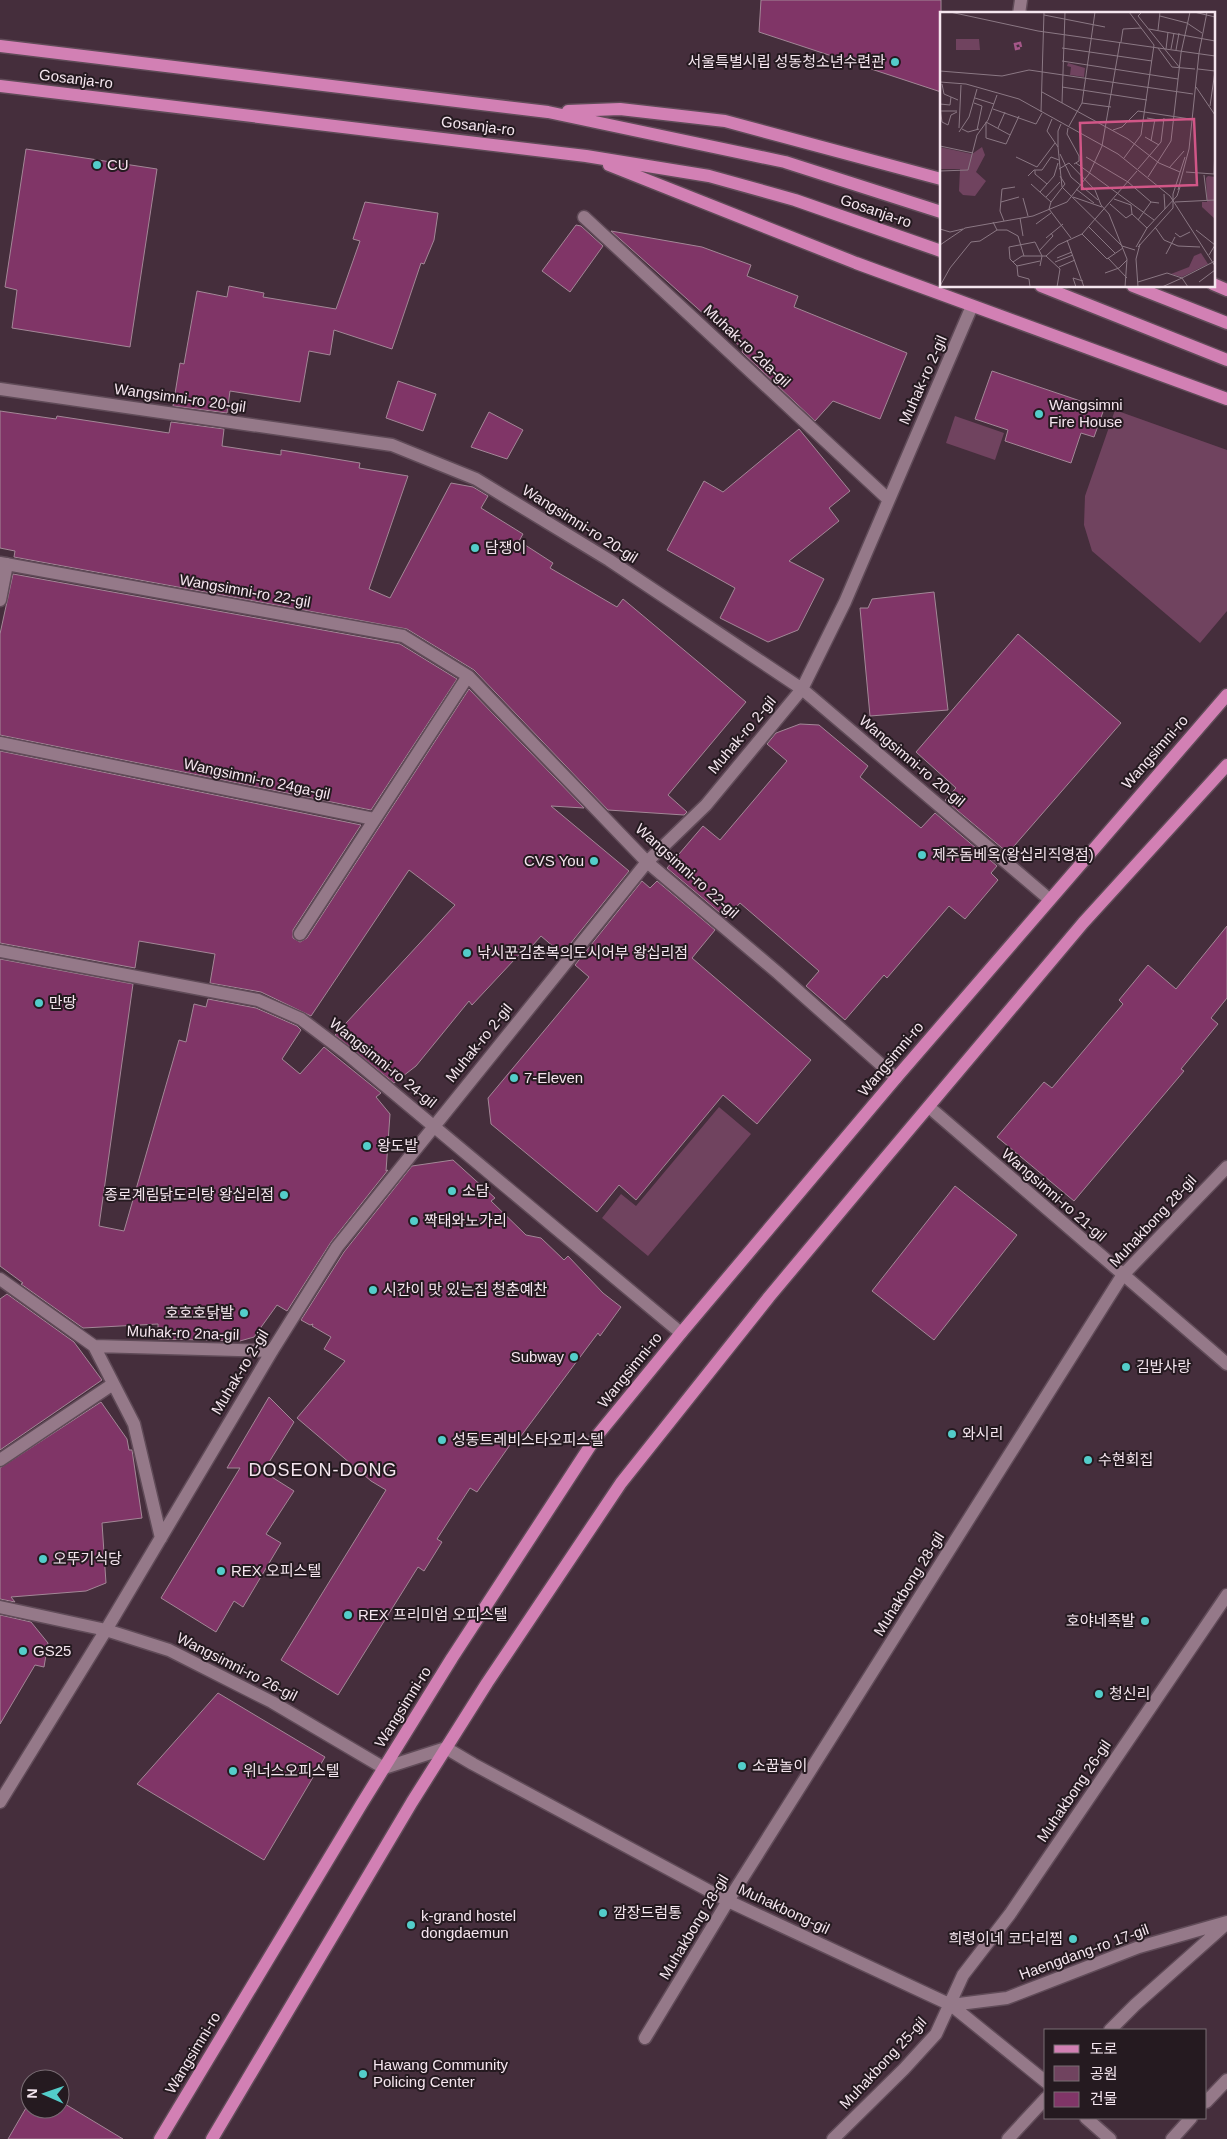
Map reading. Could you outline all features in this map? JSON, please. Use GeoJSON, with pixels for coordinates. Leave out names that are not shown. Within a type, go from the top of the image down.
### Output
{"type":"FeatureCollection","features":[{"type":"Feature","properties":{"kind":"main road","name":"Gosanja-ro"},"geometry":{"type":"LineString","coordinates":[[0,46],[548,112],[785,162],[940,212]]}},
{"type":"Feature","properties":{"kind":"main road","name":"Gosanja-ro"},"geometry":{"type":"LineString","coordinates":[[0,86],[586,156],[709,176],[795,200],[940,251]]}},
{"type":"Feature","properties":{"kind":"main road"},"geometry":{"type":"LineString","coordinates":[[548,112],[620,109],[725,121],[940,179]]}},
{"type":"Feature","properties":{"kind":"main road"},"geometry":{"type":"LineString","coordinates":[[586,156],[847,260],[1227,398]]}},
{"type":"Feature","properties":{"kind":"main road"},"geometry":{"type":"LineString","coordinates":[[1214,284],[1227,290]]}},
{"type":"Feature","properties":{"kind":"main road"},"geometry":{"type":"LineString","coordinates":[[1046,288],[1227,360]]}},
{"type":"Feature","properties":{"kind":"main road"},"geometry":{"type":"LineString","coordinates":[[1138,288],[1227,323]]}},
{"type":"Feature","properties":{"kind":"main road","name":"Wangsimni-ro"},"geometry":{"type":"LineString","coordinates":[[160,2139],[452,1658],[596,1438],[681,1333],[896,1078],[1227,695]]}},
{"type":"Feature","properties":{"kind":"main road"},"geometry":{"type":"LineString","coordinates":[[212,2139],[446,1748],[487,1683],[621,1483],[770,1297],[1083,924],[1227,765]]}},
{"type":"Feature","properties":{"kind":"street","name":"Muhak-ro 2da-gil"},"geometry":{"type":"LineString","coordinates":[[584,217],[888,499]]}},
{"type":"Feature","properties":{"kind":"street","name":"Muhak-ro 2-gil"},"geometry":{"type":"LineString","coordinates":[[0,1802],[106,1630],[272,1351],[337,1247],[647,862],[706,805],[802,689],[845,602],[972,306]]}},
{"type":"Feature","properties":{"kind":"street","name":"Wangsimni-ro 20-gil"},"geometry":{"type":"LineString","coordinates":[[0,389],[392,445],[476,479],[609,560],[802,689],[1049,899]]}},
{"type":"Feature","properties":{"kind":"street","name":"Wangsimni-ro 22-gil"},"geometry":{"type":"LineString","coordinates":[[0,600],[3,564],[403,636],[468,676],[647,862],[778,973],[896,1078]]}},
{"type":"Feature","properties":{"kind":"street"},"geometry":{"type":"LineString","coordinates":[[300,934],[468,676]]}},
{"type":"Feature","properties":{"kind":"street","name":"Wangsimni-ro 24ga-gil"},"geometry":{"type":"LineString","coordinates":[[0,743],[374,819]]}},
{"type":"Feature","properties":{"kind":"street","name":"Wangsimni-ro 24-gil"},"geometry":{"type":"LineString","coordinates":[[0,951],[258,1000],[301,1019],[346,1052],[681,1333]]}},
{"type":"Feature","properties":{"kind":"street","name":"Wangsimni-ro 21-gil"},"geometry":{"type":"LineString","coordinates":[[929,1107],[1122,1276],[1227,1364]]}},
{"type":"Feature","properties":{"kind":"street","name":"Muhakbong 28-gil"},"geometry":{"type":"LineString","coordinates":[[645,2038],[728,1901],[1122,1276],[1227,1167]]}},
{"type":"Feature","properties":{"kind":"street"},"geometry":{"type":"LineString","coordinates":[[0,1279],[94,1346],[134,1424],[161,1538]]}},
{"type":"Feature","properties":{"kind":"street","name":"Muhak-ro 2na-gil"},"geometry":{"type":"LineString","coordinates":[[94,1346],[272,1351]]}},
{"type":"Feature","properties":{"kind":"street"},"geometry":{"type":"LineString","coordinates":[[0,1460],[113,1384]]}},
{"type":"Feature","properties":{"kind":"street","name":"Muhakbong 26-gil"},"geometry":{"type":"LineString","coordinates":[[950,2005],[963,1975],[1010,1914],[1227,1595]]}},
{"type":"Feature","properties":{"kind":"street","name":"Wangsimni-ro 26-gil"},"geometry":{"type":"LineString","coordinates":[[0,1607],[106,1630],[169,1650],[272,1702],[384,1768]]}},
{"type":"Feature","properties":{"kind":"street"},"geometry":{"type":"LineString","coordinates":[[384,1768],[446,1748]]}},
{"type":"Feature","properties":{"kind":"street","name":"Muhakbong-gil"},"geometry":{"type":"LineString","coordinates":[[446,1748],[728,1901],[950,2005],[1044,2080]]}},
{"type":"Feature","properties":{"kind":"street","name":"Haengdang-ro 17-gil"},"geometry":{"type":"LineString","coordinates":[[950,2005],[1007,1998],[1139,1948],[1227,1923]]}},
{"type":"Feature","properties":{"kind":"street","name":"Haengdang-ro 17-gil"},"geometry":{"type":"LineString","coordinates":[[1111,2029],[1135,2005],[1227,1923]]}},
{"type":"Feature","properties":{"kind":"street","name":"Muhakbong 25-gil"},"geometry":{"type":"LineString","coordinates":[[833,2139],[904,2070],[936,2034],[950,2005]]}},
{"type":"Feature","properties":{"kind":"street"},"geometry":{"type":"LineString","coordinates":[[1207,2101],[1227,2080]]}},
{"type":"Feature","properties":{"kind":"street"},"geometry":{"type":"LineString","coordinates":[[1008,2139],[1044,2100]]}},
{"type":"Feature","properties":{"kind":"street"},"geometry":{"type":"LineString","coordinates":[[1087,2119],[1110,2139]]}},
{"type":"Feature","properties":{"kind":"street"},"geometry":{"type":"LineString","coordinates":[[1172,2139],[1190,2119]]}},
{"type":"Feature","properties":{"kind":"green space"},"geometry":{"type":"Polygon","coordinates":[[[1115,410],[1227,450],[1227,611],[1200,643],[1092,551],[1084,525],[1085,496],[1115,410]]]}},
{"type":"Feature","properties":{"kind":"green space"},"geometry":{"type":"Polygon","coordinates":[[[955,416],[1004,433],[995,460],[946,443],[955,416]]]}},
{"type":"Feature","properties":{"kind":"green space"},"geometry":{"type":"Polygon","coordinates":[[[719,1107],[751,1134],[648,1256],[602,1218],[621,1194],[636,1206],[719,1107]]]}},
{"type":"Feature","properties":{"kind":"building","name":"서울특별시립 성동청소년수련관"},"geometry":{"type":"Polygon","coordinates":[[[761,0],[941,0],[940,92],[759,32],[761,0]]]}},
{"type":"Feature","properties":{"kind":"building"},"geometry":{"type":"Polygon","coordinates":[[[26,149],[157,169],[130,347],[12,328],[17,290],[5,287],[26,149]]]}},
{"type":"Feature","properties":{"kind":"building"},"geometry":{"type":"Polygon","coordinates":[[[365,202],[438,213],[434,240],[424,264],[421,263],[392,349],[334,330],[330,355],[309,351],[300,402],[230,391],[227,413],[173,406],[180,363],[184,364],[197,291],[227,297],[229,286],[264,293],[263,297],[336,309],[360,241],[353,239],[365,202]]]}},
{"type":"Feature","properties":{"kind":"building"},"geometry":{"type":"Polygon","coordinates":[[[576,225],[581,226],[603,246],[570,292],[542,271],[576,225]]]}},
{"type":"Feature","properties":{"kind":"building"},"geometry":{"type":"Polygon","coordinates":[[[611,231],[702,247],[751,265],[747,276],[798,296],[794,307],[907,353],[880,419],[833,401],[815,421],[742,352],[743,349],[611,231]]]}},
{"type":"Feature","properties":{"kind":"building","name":"Wangsimni Fire House"},"geometry":{"type":"Polygon","coordinates":[[[992,371],[1104,409],[1094,437],[1081,433],[1071,463],[1005,441],[1008,430],[975,419],[992,371]]]}},
{"type":"Feature","properties":{"kind":"building"},"geometry":{"type":"Polygon","coordinates":[[[398,381],[436,394],[423,431],[386,418],[398,381]]]}},
{"type":"Feature","properties":{"kind":"building"},"geometry":{"type":"Polygon","coordinates":[[[0,411],[56,419],[57,416],[169,433],[171,422],[224,429],[222,446],[281,455],[281,450],[360,463],[359,468],[408,476],[369,589],[390,598],[451,483],[473,487],[488,496],[481,508],[523,534],[519,541],[553,563],[550,568],[617,607],[623,599],[746,702],[668,795],[687,812],[684,815],[608,810],[474,670],[407,629],[14,557],[15,551],[0,548],[0,411]]]}},
{"type":"Feature","properties":{"kind":"building"},"geometry":{"type":"Polygon","coordinates":[[[489,412],[523,430],[507,459],[471,447],[489,412]]]}},
{"type":"Feature","properties":{"kind":"building"},"geometry":{"type":"Polygon","coordinates":[[[799,429],[850,491],[829,508],[839,521],[789,561],[824,579],[798,630],[768,642],[720,618],[735,588],[667,550],[704,481],[723,492],[799,429]]]}},
{"type":"Feature","properties":{"kind":"building"},"geometry":{"type":"Polygon","coordinates":[[[13,574],[400,644],[457,679],[371,810],[0,735],[0,634],[13,574]]]}},
{"type":"Feature","properties":{"kind":"building"},"geometry":{"type":"Polygon","coordinates":[[[934,592],[948,710],[870,716],[860,608],[868,608],[872,599],[934,592]]]}},
{"type":"Feature","properties":{"kind":"building"},"geometry":{"type":"Polygon","coordinates":[[[1018,634],[1121,723],[1008,853],[945,800],[956,788],[916,752],[1018,634]]]}},
{"type":"Feature","properties":{"kind":"building"},"geometry":{"type":"Polygon","coordinates":[[[469,689],[584,808],[551,806],[629,871],[562,954],[541,936],[532,946],[529,944],[472,1005],[469,1001],[416,1066],[394,1083],[335,1035],[455,905],[409,870],[311,1016],[261,992],[210,983],[215,954],[139,941],[135,968],[0,943],[0,751],[361,825],[293,930],[293,938],[300,942],[307,938],[469,689]]]}},
{"type":"Feature","properties":{"kind":"building"},"geometry":{"type":"Polygon","coordinates":[[[800,724],[819,725],[868,766],[860,777],[921,828],[935,813],[997,866],[991,873],[998,880],[965,919],[949,906],[887,978],[884,975],[845,1020],[806,986],[819,971],[740,903],[726,918],[667,868],[703,826],[720,840],[787,761],[767,744],[776,733],[800,724]]]}},
{"type":"Feature","properties":{"kind":"building"},"geometry":{"type":"Polygon","coordinates":[[[642,881],[650,888],[657,881],[715,930],[692,958],[811,1060],[757,1124],[723,1095],[636,1200],[619,1185],[597,1212],[491,1124],[488,1098],[589,977],[575,965],[642,881]]]}},
{"type":"Feature","properties":{"kind":"building"},"geometry":{"type":"Polygon","coordinates":[[[1227,926],[1227,998],[1211,1018],[1218,1024],[1181,1069],[1184,1071],[1074,1201],[997,1137],[1044,1082],[1052,1088],[1123,1004],[1119,1000],[1148,965],[1176,989],[1227,926]]]}},
{"type":"Feature","properties":{"kind":"building"},"geometry":{"type":"Polygon","coordinates":[[[0,959],[133,984],[99,1226],[124,1231],[179,1040],[186,1042],[194,1004],[206,1007],[208,999],[256,1008],[297,1026],[301,1030],[282,1059],[300,1074],[324,1047],[381,1093],[376,1097],[390,1114],[386,1171],[388,1170],[331,1242],[287,1311],[277,1305],[254,1337],[240,1341],[158,1339],[158,1324],[83,1328],[21,1284],[23,1283],[0,1266],[0,959]]]}},
{"type":"Feature","properties":{"kind":"building"},"geometry":{"type":"Polygon","coordinates":[[[453,1160],[495,1198],[491,1201],[526,1235],[541,1238],[564,1260],[568,1256],[603,1293],[621,1307],[600,1336],[598,1333],[515,1444],[512,1442],[477,1492],[470,1488],[437,1539],[442,1542],[424,1571],[418,1567],[338,1695],[281,1660],[386,1490],[371,1481],[297,1418],[345,1361],[324,1349],[331,1337],[312,1326],[313,1324],[310,1325],[301,1320],[344,1252],[412,1166],[453,1160]]]}},
{"type":"Feature","properties":{"kind":"building"},"geometry":{"type":"Polygon","coordinates":[[[955,1186],[1017,1235],[934,1340],[872,1291],[955,1186]]]}},
{"type":"Feature","properties":{"kind":"building"},"geometry":{"type":"Polygon","coordinates":[[[7,1294],[74,1342],[102,1380],[0,1450],[0,1299],[7,1294]]]}},
{"type":"Feature","properties":{"kind":"building","name":"REX 오피스텔"},"geometry":{"type":"Polygon","coordinates":[[[269,1397],[294,1422],[266,1467],[256,1467],[294,1491],[266,1534],[281,1543],[243,1607],[234,1601],[216,1632],[161,1598],[240,1468],[227,1468],[269,1397]]]}},
{"type":"Feature","properties":{"kind":"building"},"geometry":{"type":"Polygon","coordinates":[[[101,1402],[127,1439],[129,1450],[132,1450],[142,1518],[102,1523],[106,1583],[86,1591],[11,1597],[15,1602],[0,1599],[0,1468],[101,1402]]]}},
{"type":"Feature","properties":{"kind":"building"},"geometry":{"type":"Polygon","coordinates":[[[0,1615],[31,1622],[48,1643],[44,1667],[35,1665],[0,1724],[0,1615]]]}},
{"type":"Feature","properties":{"kind":"building","name":"위너스오피스텔"},"geometry":{"type":"Polygon","coordinates":[[[218,1693],[325,1757],[264,1860],[137,1784],[218,1693]]]}},
{"type":"Feature","properties":{"kind":"building"},"geometry":{"type":"Polygon","coordinates":[[[70,2107],[123,2139],[8,2139],[20,2118],[70,2119],[70,2107]]]}},
{"type":"Feature","properties":{"kind":"place","name":"서울특별시립 성동청소년수련관"},"geometry":{"type":"Point","coordinates":[895,62]}},
{"type":"Feature","properties":{"kind":"place","name":"CU"},"geometry":{"type":"Point","coordinates":[97,165]}},
{"type":"Feature","properties":{"kind":"place","name":"Wangsimni Fire House"},"geometry":{"type":"Point","coordinates":[1039,414]}},
{"type":"Feature","properties":{"kind":"place","name":"담쟁이"},"geometry":{"type":"Point","coordinates":[475,548]}},
{"type":"Feature","properties":{"kind":"place","name":"제주돔베옥(왕십리직영점)"},"geometry":{"type":"Point","coordinates":[922,855]}},
{"type":"Feature","properties":{"kind":"place","name":"CVS You"},"geometry":{"type":"Point","coordinates":[594,861]}},
{"type":"Feature","properties":{"kind":"place","name":"낚시꾼김춘복의도시어부 왕십리점"},"geometry":{"type":"Point","coordinates":[467,953]}},
{"type":"Feature","properties":{"kind":"place","name":"만땅"},"geometry":{"type":"Point","coordinates":[39,1003]}},
{"type":"Feature","properties":{"kind":"place","name":"7-Eleven"},"geometry":{"type":"Point","coordinates":[514,1078]}},
{"type":"Feature","properties":{"kind":"place","name":"왕도밭"},"geometry":{"type":"Point","coordinates":[367,1146]}},
{"type":"Feature","properties":{"kind":"place","name":"소담"},"geometry":{"type":"Point","coordinates":[452,1191]}},
{"type":"Feature","properties":{"kind":"place","name":"종로계림닭도리탕 왕십리점"},"geometry":{"type":"Point","coordinates":[284,1195]}},
{"type":"Feature","properties":{"kind":"place","name":"짝태와노가리"},"geometry":{"type":"Point","coordinates":[414,1221]}},
{"type":"Feature","properties":{"kind":"place","name":"시간이 맛 있는집 청춘예찬"},"geometry":{"type":"Point","coordinates":[373,1290]}},
{"type":"Feature","properties":{"kind":"place","name":"호호호닭발"},"geometry":{"type":"Point","coordinates":[244,1313]}},
{"type":"Feature","properties":{"kind":"place","name":"Subway"},"geometry":{"type":"Point","coordinates":[574,1357]}},
{"type":"Feature","properties":{"kind":"place","name":"김밥사랑"},"geometry":{"type":"Point","coordinates":[1126,1367]}},
{"type":"Feature","properties":{"kind":"place","name":"와시리"},"geometry":{"type":"Point","coordinates":[952,1434]}},
{"type":"Feature","properties":{"kind":"place","name":"성동트레비스타오피스텔"},"geometry":{"type":"Point","coordinates":[442,1440]}},
{"type":"Feature","properties":{"kind":"place","name":"수현회집"},"geometry":{"type":"Point","coordinates":[1088,1460]}},
{"type":"Feature","properties":{"kind":"place","name":"오뚜기식당"},"geometry":{"type":"Point","coordinates":[43,1559]}},
{"type":"Feature","properties":{"kind":"place","name":"REX 오피스텔"},"geometry":{"type":"Point","coordinates":[221,1571]}},
{"type":"Feature","properties":{"kind":"place","name":"REX 프리미엄 오피스텔"},"geometry":{"type":"Point","coordinates":[348,1615]}},
{"type":"Feature","properties":{"kind":"place","name":"호야네족발"},"geometry":{"type":"Point","coordinates":[1145,1621]}},
{"type":"Feature","properties":{"kind":"place","name":"GS25"},"geometry":{"type":"Point","coordinates":[23,1651]}},
{"type":"Feature","properties":{"kind":"place","name":"청신리"},"geometry":{"type":"Point","coordinates":[1099,1694]}},
{"type":"Feature","properties":{"kind":"place","name":"소꿉놀이"},"geometry":{"type":"Point","coordinates":[742,1766]}},
{"type":"Feature","properties":{"kind":"place","name":"위너스오피스텔"},"geometry":{"type":"Point","coordinates":[233,1771]}},
{"type":"Feature","properties":{"kind":"place","name":"깜장드럼통"},"geometry":{"type":"Point","coordinates":[603,1913]}},
{"type":"Feature","properties":{"kind":"place","name":"k-grand hostel dongdaemun"},"geometry":{"type":"Point","coordinates":[411,1925]}},
{"type":"Feature","properties":{"kind":"place","name":"희령이네 코다리찜"},"geometry":{"type":"Point","coordinates":[1073,1939]}},
{"type":"Feature","properties":{"kind":"place","name":"Hawang Community Policing Center"},"geometry":{"type":"Point","coordinates":[363,2074]}},
{"type":"Feature","properties":{"kind":"district","name":"DOSEON-DONG"},"geometry":{"type":"Point","coordinates":[323,1470]}}]}
